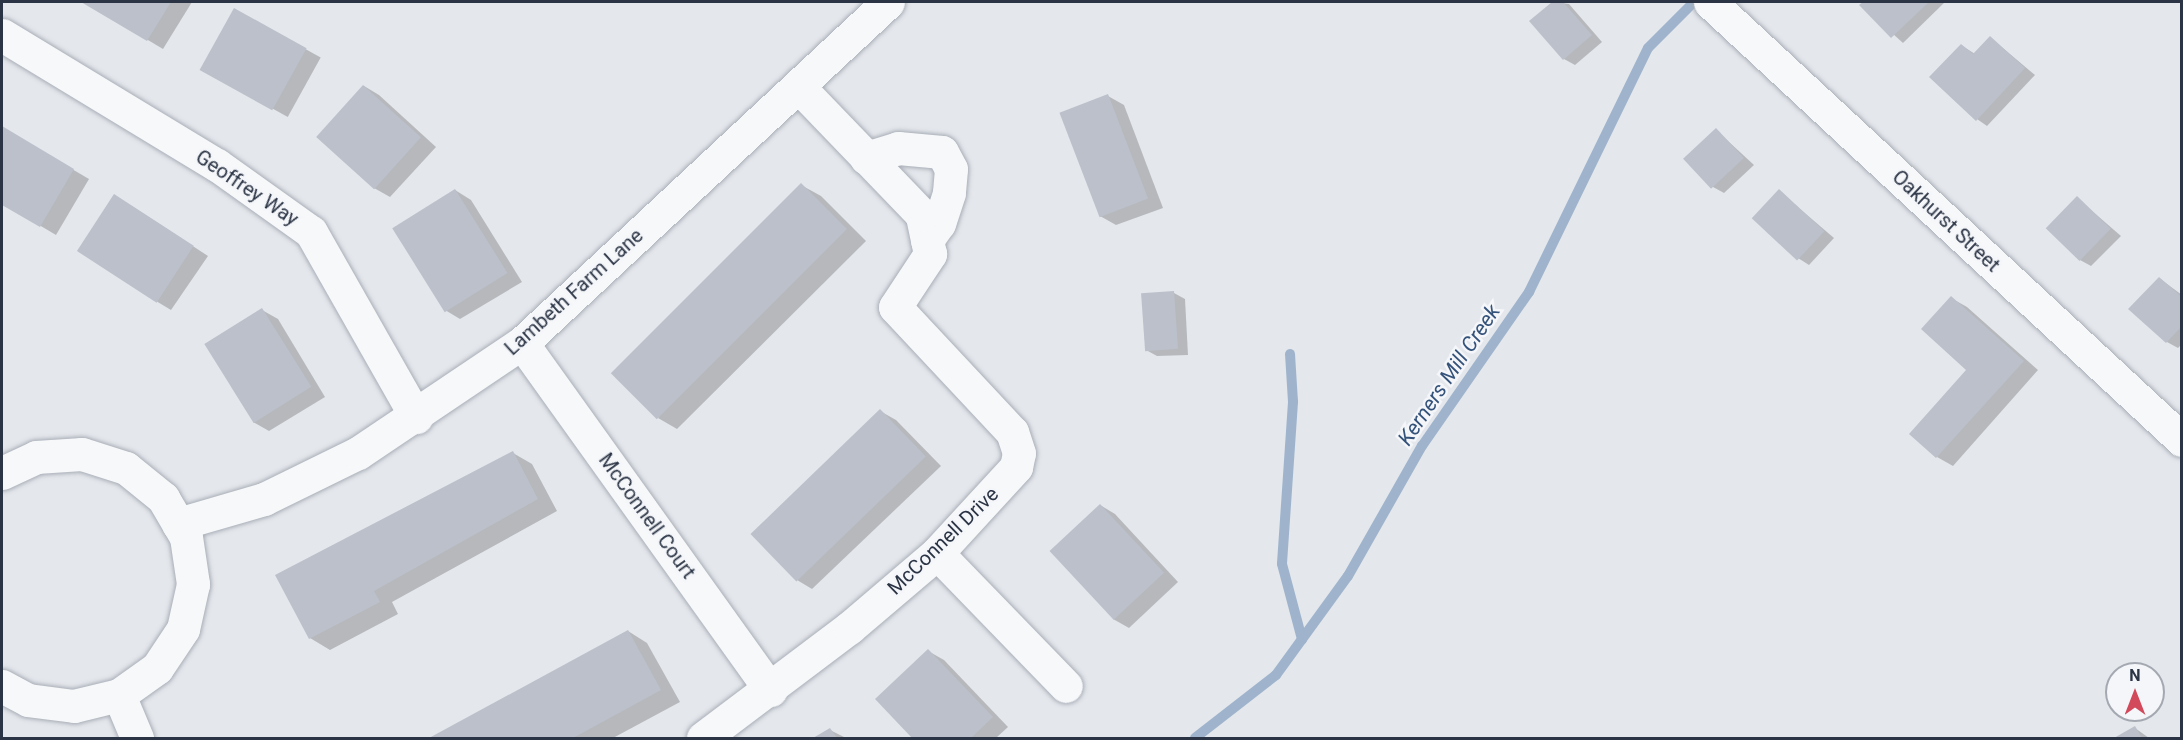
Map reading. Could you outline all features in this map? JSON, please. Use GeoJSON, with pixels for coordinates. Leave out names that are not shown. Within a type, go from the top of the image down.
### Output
{"type":"FeatureCollection","features":[{"type":"Feature","properties":{"kind":"street","name":"Lambeth Farm Lane"},"geometry":{"type":"LineString","coordinates":[[178,524],[264,499],[358,453],[416,417],[522,343],[888,2]]}},
{"type":"Feature","properties":{"kind":"street","name":"Oakhurst Street"},"geometry":{"type":"LineString","coordinates":[[1721,12],[2181,440]]}},
{"type":"Feature","properties":{"kind":"street","name":"Geoffrey Way"},"geometry":{"type":"LineString","coordinates":[[2,35],[217,165],[311,232],[416,417]]}},
{"type":"Feature","properties":{"kind":"street"},"geometry":{"type":"LineString","coordinates":[[798,86],[922,215],[927,240]]}},
{"type":"Feature","properties":{"kind":"street"},"geometry":{"type":"LineString","coordinates":[[866,158],[898,148],[942,152],[951,169],[949,193],[939,223],[927,240]]}},
{"type":"Feature","properties":{"kind":"street","name":"McConnell Drive"},"geometry":{"type":"LineString","coordinates":[[703,738],[770,690],[937,553],[1016,467],[1018,444],[1012,432],[895,307],[930,254],[927,240]]}},
{"type":"Feature","properties":{"kind":"street","name":"McConnell Court"},"geometry":{"type":"LineString","coordinates":[[522,343],[770,690]]}},
{"type":"Feature","properties":{"kind":"street"},"geometry":{"type":"LineString","coordinates":[[2,686],[28,700],[74,706],[119,694],[158,668],[183,629],[193,584],[186,537],[163,498],[126,468],[82,454],[36,457],[6,462]]}},
{"type":"Feature","properties":{"kind":"street"},"geometry":{"type":"LineString","coordinates":[[937,553],[1066,686]]}},
{"type":"Feature","properties":{"kind":"street"},"geometry":{"type":"LineString","coordinates":[[119,694],[137,738]]}},
{"type":"Feature","properties":{"kind":"building"},"geometry":{"type":"Polygon","coordinates":[[[81,2],[171,2],[147,41],[81,2]]]}},
{"type":"Feature","properties":{"kind":"building"},"geometry":{"type":"Polygon","coordinates":[[[1552,2],[1563,2],[1592,35],[1563,60],[1529,21],[1552,2]]]}},
{"type":"Feature","properties":{"kind":"building"},"geometry":{"type":"Polygon","coordinates":[[[1863,2],[1929,2],[1891,38],[1859,5],[1863,2]]]}},
{"type":"Feature","properties":{"kind":"building"},"geometry":{"type":"Polygon","coordinates":[[[234,8],[307,48],[272,110],[200,70],[234,8]]]}},
{"type":"Feature","properties":{"kind":"building"},"geometry":{"type":"Polygon","coordinates":[[[1990,36],[2025,68],[1976,121],[1929,77],[1961,44],[1973,54],[1990,36]]]}},
{"type":"Feature","properties":{"kind":"building"},"geometry":{"type":"Polygon","coordinates":[[[363,85],[421,137],[374,189],[316,137],[363,85]]]}},
{"type":"Feature","properties":{"kind":"building"},"geometry":{"type":"Polygon","coordinates":[[[1108,94],[1148,199],[1100,217],[1059,113],[1108,94]]]}},
{"type":"Feature","properties":{"kind":"building"},"geometry":{"type":"Polygon","coordinates":[[[2,126],[74,169],[40,227],[2,205],[2,126]]]}},
{"type":"Feature","properties":{"kind":"building"},"geometry":{"type":"Polygon","coordinates":[[[1716,128],[1744,158],[1711,189],[1683,159],[1716,128]]]}},
{"type":"Feature","properties":{"kind":"building"},"geometry":{"type":"Polygon","coordinates":[[[801,183],[847,229],[657,419],[611,373],[801,183]]]}},
{"type":"Feature","properties":{"kind":"building"},"geometry":{"type":"Polygon","coordinates":[[[455,189],[507,273],[445,312],[392,228],[455,189]]]}},
{"type":"Feature","properties":{"kind":"building"},"geometry":{"type":"Polygon","coordinates":[[[1779,189],[1824,231],[1797,261],[1752,218],[1779,189]]]}},
{"type":"Feature","properties":{"kind":"building"},"geometry":{"type":"Polygon","coordinates":[[[114,194],[194,246],[157,303],[77,251],[114,194]]]}},
{"type":"Feature","properties":{"kind":"building"},"geometry":{"type":"Polygon","coordinates":[[[2077,196],[2111,229],[2080,261],[2046,228],[2077,196]]]}},
{"type":"Feature","properties":{"kind":"building"},"geometry":{"type":"Polygon","coordinates":[[[2159,277],[2182,297],[2182,326],[2166,343],[2128,309],[2159,277]]]}},
{"type":"Feature","properties":{"kind":"building"},"geometry":{"type":"Polygon","coordinates":[[[1174,291],[1178,349],[1145,351],[1141,293],[1174,291]]]}},
{"type":"Feature","properties":{"kind":"building"},"geometry":{"type":"Polygon","coordinates":[[[1951,296],[2024,361],[1936,458],[1909,434],[1966,370],[1921,329],[1951,296]]]}},
{"type":"Feature","properties":{"kind":"building"},"geometry":{"type":"Polygon","coordinates":[[[262,308],[311,387],[254,423],[204,344],[262,308]]]}},
{"type":"Feature","properties":{"kind":"building"},"geometry":{"type":"Polygon","coordinates":[[[880,409],[926,456],[796,582],[751,534],[880,409]]]}},
{"type":"Feature","properties":{"kind":"building"},"geometry":{"type":"Polygon","coordinates":[[[513,451],[538,499],[374,591],[380,602],[309,639],[275,575],[513,451]]]}},
{"type":"Feature","properties":{"kind":"building"},"geometry":{"type":"Polygon","coordinates":[[[1100,504],[1164,573],[1114,620],[1050,551],[1100,504]]]}},
{"type":"Feature","properties":{"kind":"building"},"geometry":{"type":"Polygon","coordinates":[[[628,630],[661,690],[573,738],[429,738],[628,630]]]}},
{"type":"Feature","properties":{"kind":"building"},"geometry":{"type":"Polygon","coordinates":[[[928,649],[993,717],[971,738],[912,738],[875,699],[928,649]]]}},
{"type":"Feature","properties":{"kind":"building"},"geometry":{"type":"Polygon","coordinates":[[[2135,726],[2142,738],[2114,738],[2135,726]]]}},
{"type":"Feature","properties":{"kind":"building"},"geometry":{"type":"Polygon","coordinates":[[[830,728],[837,738],[813,738],[830,728]]]}},
{"type":"Feature","properties":{"kind":"waterway","name":"Kerners Mill Creek"},"geometry":{"type":"LineString","coordinates":[[1195,738],[1276,675],[1348,576],[1422,446],[1529,292],[1648,48],[1694,2]]}},
{"type":"Feature","properties":{"kind":"waterway"},"geometry":{"type":"LineString","coordinates":[[1290,354],[1293,402],[1282,564],[1302,639]]}}]}
